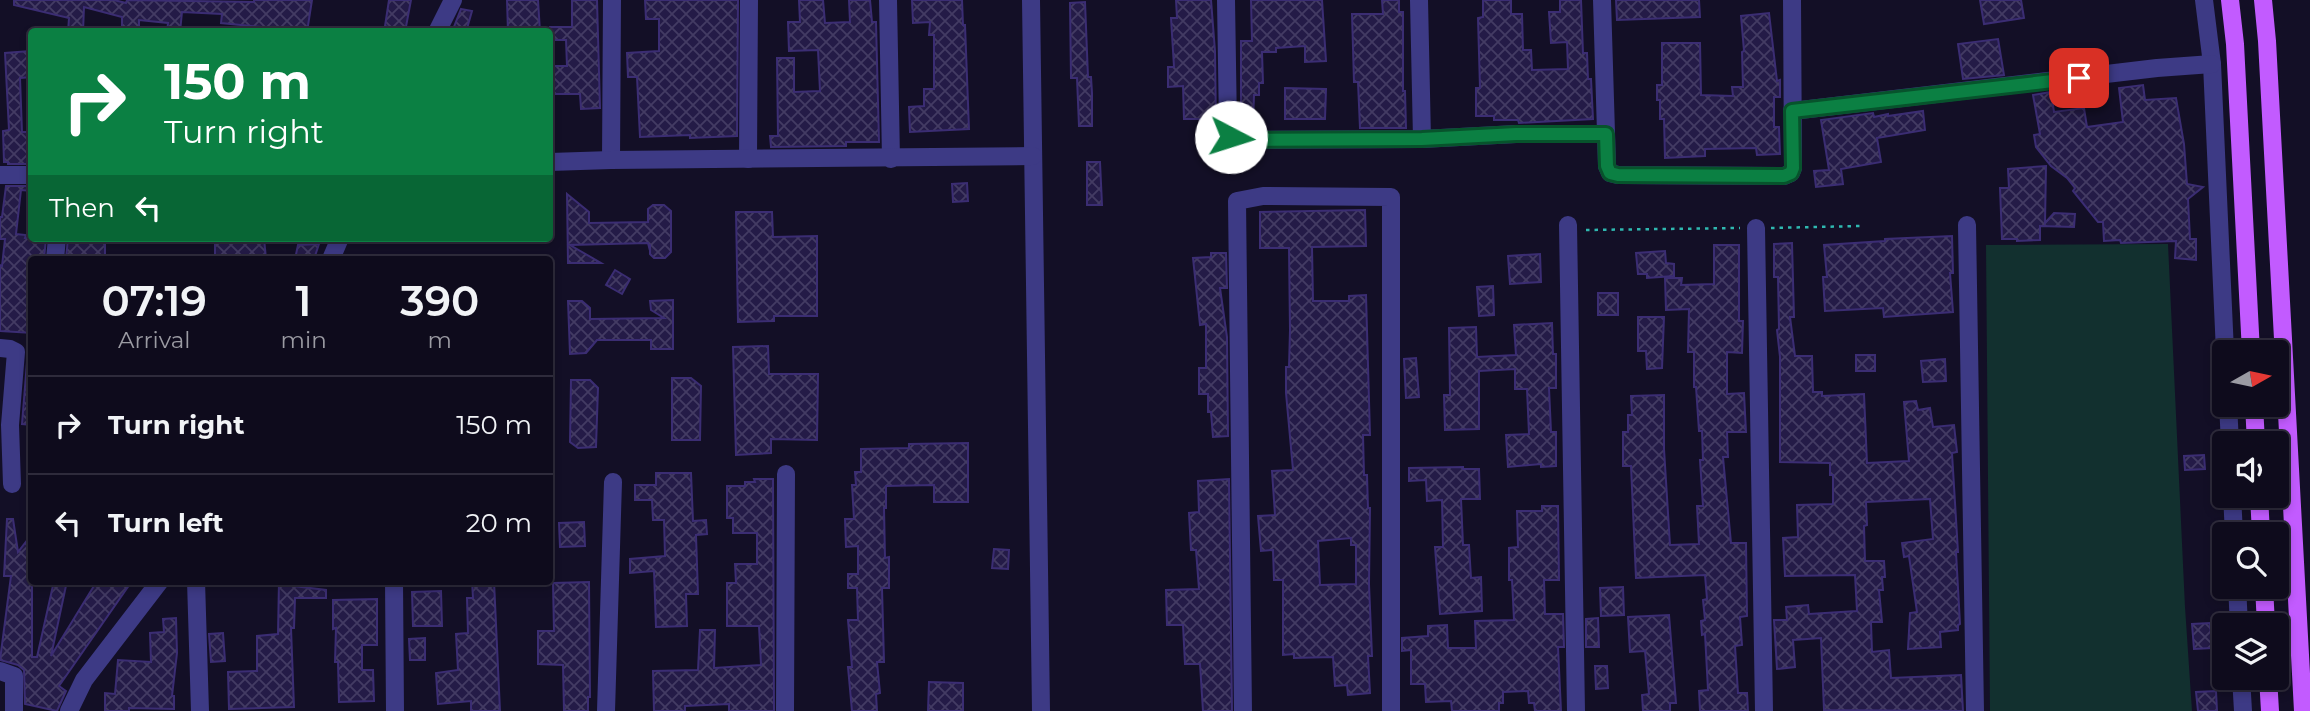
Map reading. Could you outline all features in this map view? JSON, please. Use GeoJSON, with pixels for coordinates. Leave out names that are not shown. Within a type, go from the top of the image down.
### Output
{"type":"FeatureCollection","features":[{"type":"Feature","properties":{"kind":"main road"},"geometry":{"type":"LineString","coordinates":[[2230,0],[2235,44],[2250,340]]}},
{"type":"Feature","properties":{"kind":"main road"},"geometry":{"type":"LineString","coordinates":[[2263,0],[2269,69],[2302,711]]}},
{"type":"Feature","properties":{"kind":"main road"},"geometry":{"type":"LineString","coordinates":[[2269,690],[2270,711]]}},
{"type":"Feature","properties":{"kind":"street"},"geometry":{"type":"LineString","coordinates":[[439,28],[453,0]]}},
{"type":"Feature","properties":{"kind":"street"},"geometry":{"type":"LineString","coordinates":[[611,160],[612,0]]}},
{"type":"Feature","properties":{"kind":"street"},"geometry":{"type":"LineString","coordinates":[[748,159],[749,0]]}},
{"type":"Feature","properties":{"kind":"street"},"geometry":{"type":"LineString","coordinates":[[888,0],[891,159]]}},
{"type":"Feature","properties":{"kind":"street"},"geometry":{"type":"LineString","coordinates":[[1031,0],[1041,711]]}},
{"type":"Feature","properties":{"kind":"street"},"geometry":{"type":"LineString","coordinates":[[1226,0],[1228,125],[1231,137],[1238,140],[1606,134]]}},
{"type":"Feature","properties":{"kind":"street"},"geometry":{"type":"LineString","coordinates":[[1419,0],[1422,139]]}},
{"type":"Feature","properties":{"kind":"street"},"geometry":{"type":"LineString","coordinates":[[1602,0],[1607,166],[1610,173],[1784,176],[1791,173],[1793,168],[1792,0]]}},
{"type":"Feature","properties":{"kind":"street"},"geometry":{"type":"LineString","coordinates":[[2204,0],[2212,64],[2224,340]]}},
{"type":"Feature","properties":{"kind":"street"},"geometry":{"type":"LineString","coordinates":[[1792,111],[2157,68],[2212,64]]}},
{"type":"Feature","properties":{"kind":"street"},"geometry":{"type":"LineString","coordinates":[[553,162],[1033,156]]}},
{"type":"Feature","properties":{"kind":"street"},"geometry":{"type":"LineString","coordinates":[[0,175],[28,175]]}},
{"type":"Feature","properties":{"kind":"street"},"geometry":{"type":"LineString","coordinates":[[1243,711],[1237,201],[1263,196],[1391,197],[1391,711]]}},
{"type":"Feature","properties":{"kind":"street"},"geometry":{"type":"LineString","coordinates":[[1967,225],[1975,711]]}},
{"type":"Feature","properties":{"kind":"street"},"geometry":{"type":"LineString","coordinates":[[1568,227],[1576,711]]}},
{"type":"Feature","properties":{"kind":"street"},"geometry":{"type":"LineString","coordinates":[[1756,228],[1764,711]]}},
{"type":"Feature","properties":{"kind":"street"},"geometry":{"type":"LineString","coordinates":[[0,348],[16,352],[10,425],[12,484]]}},
{"type":"Feature","properties":{"kind":"street"},"geometry":{"type":"LineString","coordinates":[[785,711],[786,474]]}},
{"type":"Feature","properties":{"kind":"street"},"geometry":{"type":"LineString","coordinates":[[606,711],[613,482]]}},
{"type":"Feature","properties":{"kind":"street"},"geometry":{"type":"LineString","coordinates":[[69,711],[84,680],[157,585]]}},
{"type":"Feature","properties":{"kind":"street"},"geometry":{"type":"LineString","coordinates":[[196,585],[200,711]]}},
{"type":"Feature","properties":{"kind":"street"},"geometry":{"type":"LineString","coordinates":[[394,585],[395,711]]}},
{"type":"Feature","properties":{"kind":"street"},"geometry":{"type":"LineString","coordinates":[[0,671],[14,676],[13,711]]}},
{"type":"Feature","properties":{"kind":"street"},"geometry":{"type":"LineString","coordinates":[[2242,690],[2243,711]]}},
{"type":"Feature","properties":{"kind":"path"},"geometry":{"type":"LineString","coordinates":[[1568,227],[1861,226]]}},
{"type":"Feature","properties":{"kind":"green space"},"geometry":{"type":"Polygon","coordinates":[[[2168,244],[2192,711],[1990,711],[1986,245],[2168,244]]]}},
{"type":"Feature","properties":{"kind":"building"},"geometry":{"type":"Polygon","coordinates":[[[14,0],[114,0],[126,3],[127,0],[312,0],[308,28],[270,28],[221,23],[222,14],[182,12],[180,28],[167,28],[168,23],[139,20],[139,28],[122,28],[122,17],[84,7],[83,28],[68,28],[69,18],[14,5],[14,0]]]}},
{"type":"Feature","properties":{"kind":"building"},"geometry":{"type":"Polygon","coordinates":[[[389,0],[411,0],[406,28],[385,26],[389,0]]]}},
{"type":"Feature","properties":{"kind":"building"},"geometry":{"type":"Polygon","coordinates":[[[507,0],[538,0],[540,28],[508,28],[507,0]]]}},
{"type":"Feature","properties":{"kind":"building"},"geometry":{"type":"Polygon","coordinates":[[[572,0],[597,0],[600,108],[581,109],[580,94],[553,94],[553,66],[567,66],[566,40],[553,40],[553,28],[550,27],[572,27],[572,0]]]}},
{"type":"Feature","properties":{"kind":"building"},"geometry":{"type":"Polygon","coordinates":[[[645,0],[738,0],[737,136],[640,137],[637,77],[628,77],[627,53],[659,51],[659,19],[646,19],[645,0]]]}},
{"type":"Feature","properties":{"kind":"building"},"geometry":{"type":"Polygon","coordinates":[[[799,0],[823,0],[825,23],[850,22],[849,0],[870,0],[872,22],[876,22],[879,142],[846,142],[846,146],[771,147],[770,136],[778,136],[777,58],[794,58],[794,92],[820,91],[818,50],[789,51],[788,22],[800,22],[799,0]]]}},
{"type":"Feature","properties":{"kind":"building"},"geometry":{"type":"Polygon","coordinates":[[[912,0],[962,0],[969,129],[910,132],[909,107],[924,106],[924,89],[934,89],[934,35],[929,35],[930,22],[913,23],[912,0]]]}},
{"type":"Feature","properties":{"kind":"building"},"geometry":{"type":"Polygon","coordinates":[[[1176,0],[1211,0],[1216,124],[1200,125],[1200,119],[1184,119],[1183,86],[1168,87],[1168,67],[1174,67],[1171,18],[1177,18],[1176,0]]]}},
{"type":"Feature","properties":{"kind":"building"},"geometry":{"type":"Polygon","coordinates":[[[1251,0],[1322,0],[1326,61],[1305,62],[1305,46],[1262,52],[1263,83],[1259,83],[1259,95],[1254,95],[1253,126],[1241,125],[1241,41],[1252,41],[1251,0]]]}},
{"type":"Feature","properties":{"kind":"building"},"geometry":{"type":"Polygon","coordinates":[[[1382,0],[1399,0],[1399,12],[1403,12],[1406,128],[1360,128],[1358,82],[1354,82],[1352,14],[1383,14],[1382,0]]]}},
{"type":"Feature","properties":{"kind":"building"},"geometry":{"type":"Polygon","coordinates":[[[1483,0],[1511,0],[1511,14],[1522,14],[1523,50],[1531,50],[1532,70],[1568,69],[1567,42],[1551,43],[1549,12],[1560,12],[1560,0],[1581,0],[1583,53],[1587,53],[1588,79],[1591,79],[1593,119],[1519,123],[1518,120],[1494,120],[1494,116],[1476,116],[1476,88],[1480,88],[1478,18],[1483,17],[1483,0]]]}},
{"type":"Feature","properties":{"kind":"building"},"geometry":{"type":"Polygon","coordinates":[[[1616,0],[1699,0],[1700,17],[1617,20],[1616,0]]]}},
{"type":"Feature","properties":{"kind":"building"},"geometry":{"type":"Polygon","coordinates":[[[1980,0],[2021,0],[2024,18],[1984,24],[1980,0]]]}},
{"type":"Feature","properties":{"kind":"building"},"geometry":{"type":"Polygon","coordinates":[[[1085,2],[1092,126],[1079,126],[1077,78],[1071,78],[1070,3],[1085,2]]]}},
{"type":"Feature","properties":{"kind":"building"},"geometry":{"type":"Polygon","coordinates":[[[461,9],[472,11],[467,28],[454,28],[461,9]]]}},
{"type":"Feature","properties":{"kind":"building"},"geometry":{"type":"Polygon","coordinates":[[[1769,13],[1777,81],[1780,80],[1780,97],[1774,97],[1774,127],[1779,127],[1780,154],[1757,155],[1756,148],[1705,149],[1705,156],[1665,158],[1664,119],[1660,119],[1660,100],[1657,100],[1657,85],[1662,85],[1662,43],[1700,43],[1701,95],[1733,96],[1732,87],[1743,87],[1741,16],[1769,13]]]}},
{"type":"Feature","properties":{"kind":"building"},"geometry":{"type":"Polygon","coordinates":[[[1998,39],[2004,75],[1963,79],[1958,44],[1998,39]]]}},
{"type":"Feature","properties":{"kind":"building"},"geometry":{"type":"Polygon","coordinates":[[[28,51],[28,77],[20,78],[22,132],[28,132],[28,164],[4,162],[3,131],[9,130],[5,53],[28,51]]]}},
{"type":"Feature","properties":{"kind":"building"},"geometry":{"type":"Polygon","coordinates":[[[2143,85],[2145,100],[2176,98],[2187,184],[2203,187],[2188,199],[2190,239],[2196,239],[2196,260],[2175,258],[2176,241],[2104,241],[2103,222],[2098,222],[2073,191],[2075,188],[2067,178],[2051,166],[2036,147],[2034,135],[2040,134],[2033,95],[2051,92],[2054,112],[2084,108],[2087,127],[2123,122],[2119,88],[2143,85]]]}},
{"type":"Feature","properties":{"kind":"building"},"geometry":{"type":"Polygon","coordinates":[[[1285,88],[1326,89],[1325,119],[1285,119],[1285,88]]]}},
{"type":"Feature","properties":{"kind":"building"},"geometry":{"type":"Polygon","coordinates":[[[1923,111],[1925,130],[1877,138],[1881,162],[1841,169],[1843,184],[1816,187],[1814,171],[1829,170],[1821,120],[1873,113],[1874,117],[1923,111]]]}},
{"type":"Feature","properties":{"kind":"building"},"geometry":{"type":"Polygon","coordinates":[[[1087,162],[1100,162],[1102,205],[1087,205],[1087,162]]]}},
{"type":"Feature","properties":{"kind":"building"},"geometry":{"type":"Polygon","coordinates":[[[2046,166],[2045,223],[2054,213],[2075,214],[2074,227],[2040,226],[2040,240],[2002,239],[2000,188],[2009,188],[2008,169],[2046,166]]]}},
{"type":"Feature","properties":{"kind":"building"},"geometry":{"type":"Polygon","coordinates":[[[967,183],[968,201],[953,202],[952,184],[967,183]]]}},
{"type":"Feature","properties":{"kind":"building"},"geometry":{"type":"Polygon","coordinates":[[[6,186],[28,186],[28,191],[21,190],[16,234],[26,235],[28,242],[46,242],[44,256],[28,256],[28,333],[0,331],[0,265],[2,266],[5,239],[0,239],[6,186]]]}},
{"type":"Feature","properties":{"kind":"building"},"geometry":{"type":"Polygon","coordinates":[[[567,194],[589,212],[589,223],[648,222],[648,209],[653,205],[664,205],[671,211],[671,252],[665,258],[654,258],[650,254],[648,243],[570,245],[601,263],[568,263],[567,194]]]}},
{"type":"Feature","properties":{"kind":"building"},"geometry":{"type":"Polygon","coordinates":[[[1365,210],[1366,246],[1312,247],[1313,301],[1349,301],[1349,296],[1366,295],[1370,435],[1363,435],[1364,475],[1367,475],[1370,508],[1370,693],[1348,695],[1347,685],[1335,686],[1333,657],[1294,658],[1294,654],[1283,655],[1283,580],[1274,580],[1273,550],[1261,551],[1258,516],[1275,515],[1272,471],[1293,470],[1286,393],[1290,330],[1289,248],[1260,248],[1260,212],[1365,210]],[[1351,538],[1318,541],[1320,585],[1356,584],[1356,545],[1351,545],[1351,538]]]}},
{"type":"Feature","properties":{"kind":"building"},"geometry":{"type":"Polygon","coordinates":[[[736,212],[772,212],[773,237],[817,236],[817,316],[774,316],[774,321],[738,322],[736,212]]]}},
{"type":"Feature","properties":{"kind":"building"},"geometry":{"type":"Polygon","coordinates":[[[1952,236],[1953,273],[1950,273],[1953,312],[1884,317],[1883,308],[1825,311],[1823,277],[1827,277],[1824,245],[1952,236]]]}},
{"type":"Feature","properties":{"kind":"building"},"geometry":{"type":"Polygon","coordinates":[[[68,242],[105,242],[105,256],[66,256],[68,242]]]}},
{"type":"Feature","properties":{"kind":"building"},"geometry":{"type":"Polygon","coordinates":[[[215,242],[264,242],[266,256],[215,256],[215,242]]]}},
{"type":"Feature","properties":{"kind":"building"},"geometry":{"type":"Polygon","coordinates":[[[1792,243],[1794,317],[1790,317],[1795,356],[1812,356],[1813,392],[1822,392],[1822,396],[1864,394],[1867,463],[1909,461],[1904,402],[1916,401],[1918,410],[1930,408],[1933,427],[1954,425],[1957,452],[1952,453],[1958,552],[1958,630],[1940,632],[1941,647],[1908,649],[1910,613],[1917,612],[1909,556],[1904,557],[1902,543],[1933,539],[1930,499],[1866,502],[1865,561],[1884,561],[1883,590],[1879,590],[1882,622],[1871,622],[1872,652],[1889,650],[1891,678],[1961,675],[1963,711],[1824,710],[1821,638],[1793,640],[1795,667],[1777,669],[1774,620],[1787,620],[1786,607],[1808,605],[1809,614],[1857,611],[1855,575],[1785,576],[1783,538],[1798,537],[1797,505],[1833,504],[1833,475],[1830,475],[1830,463],[1780,462],[1778,277],[1774,277],[1774,244],[1792,243]]]}},
{"type":"Feature","properties":{"kind":"building"},"geometry":{"type":"Polygon","coordinates":[[[319,244],[315,256],[296,256],[298,245],[319,244]]]}},
{"type":"Feature","properties":{"kind":"building"},"geometry":{"type":"Polygon","coordinates":[[[1714,245],[1739,245],[1739,321],[1743,321],[1742,353],[1727,352],[1727,394],[1744,393],[1746,432],[1727,432],[1728,457],[1723,457],[1731,543],[1746,543],[1747,616],[1740,617],[1742,645],[1735,646],[1738,693],[1747,693],[1748,711],[1700,711],[1699,691],[1708,690],[1705,634],[1702,635],[1701,621],[1705,620],[1703,600],[1707,599],[1705,575],[1636,578],[1631,466],[1623,466],[1623,432],[1628,432],[1628,415],[1632,415],[1631,396],[1664,395],[1664,449],[1670,545],[1699,544],[1697,506],[1703,506],[1700,460],[1703,460],[1702,431],[1699,431],[1694,387],[1694,352],[1688,352],[1689,309],[1666,310],[1665,278],[1682,278],[1681,285],[1714,284],[1714,245]]]}},
{"type":"Feature","properties":{"kind":"building"},"geometry":{"type":"Polygon","coordinates":[[[1665,251],[1666,263],[1674,264],[1674,276],[1647,278],[1647,274],[1638,274],[1636,253],[1665,251]]]}},
{"type":"Feature","properties":{"kind":"building"},"geometry":{"type":"Polygon","coordinates":[[[1211,253],[1226,253],[1227,288],[1220,288],[1227,337],[1228,436],[1213,437],[1208,394],[1199,394],[1199,368],[1206,368],[1206,324],[1200,325],[1193,258],[1211,257],[1211,253]]]}},
{"type":"Feature","properties":{"kind":"building"},"geometry":{"type":"Polygon","coordinates":[[[1540,254],[1541,282],[1510,284],[1508,256],[1540,254]]]}},
{"type":"Feature","properties":{"kind":"building"},"geometry":{"type":"Polygon","coordinates":[[[615,270],[630,279],[622,294],[606,285],[615,270]]]}},
{"type":"Feature","properties":{"kind":"building"},"geometry":{"type":"Polygon","coordinates":[[[1493,286],[1494,315],[1479,316],[1477,287],[1493,286]]]}},
{"type":"Feature","properties":{"kind":"building"},"geometry":{"type":"Polygon","coordinates":[[[1598,293],[1618,293],[1618,315],[1598,315],[1598,293]]]}},
{"type":"Feature","properties":{"kind":"building"},"geometry":{"type":"Polygon","coordinates":[[[673,300],[673,349],[651,349],[651,340],[597,340],[586,353],[570,354],[568,301],[582,301],[590,308],[590,319],[664,318],[651,310],[650,301],[673,300]]]}},
{"type":"Feature","properties":{"kind":"building"},"geometry":{"type":"Polygon","coordinates":[[[1638,317],[1664,317],[1662,368],[1647,369],[1646,351],[1638,351],[1638,317]]]}},
{"type":"Feature","properties":{"kind":"building"},"geometry":{"type":"Polygon","coordinates":[[[1552,323],[1556,388],[1549,388],[1551,432],[1556,432],[1556,466],[1541,467],[1541,464],[1508,467],[1506,435],[1529,434],[1527,389],[1515,389],[1515,369],[1479,371],[1479,429],[1445,430],[1444,395],[1450,395],[1449,328],[1476,327],[1477,357],[1516,355],[1514,325],[1552,323]]]}},
{"type":"Feature","properties":{"kind":"building"},"geometry":{"type":"Polygon","coordinates":[[[768,346],[769,374],[818,374],[817,440],[771,439],[771,453],[736,455],[733,347],[768,346]]]}},
{"type":"Feature","properties":{"kind":"building"},"geometry":{"type":"Polygon","coordinates":[[[1856,355],[1875,355],[1875,371],[1856,371],[1856,355]]]}},
{"type":"Feature","properties":{"kind":"building"},"geometry":{"type":"Polygon","coordinates":[[[1416,358],[1419,397],[1406,398],[1404,359],[1416,358]]]}},
{"type":"Feature","properties":{"kind":"building"},"geometry":{"type":"Polygon","coordinates":[[[1945,359],[1946,381],[1923,382],[1921,361],[1945,359]]]}},
{"type":"Feature","properties":{"kind":"building"},"geometry":{"type":"Polygon","coordinates":[[[27,362],[28,362],[28,425],[22,424],[27,362]]]}},
{"type":"Feature","properties":{"kind":"building"},"geometry":{"type":"Polygon","coordinates":[[[672,378],[691,378],[701,386],[700,440],[672,440],[672,378]]]}},
{"type":"Feature","properties":{"kind":"building"},"geometry":{"type":"Polygon","coordinates":[[[571,380],[590,380],[598,388],[596,447],[578,448],[570,442],[571,380]]]}},
{"type":"Feature","properties":{"kind":"building"},"geometry":{"type":"Polygon","coordinates":[[[968,443],[968,502],[934,502],[934,485],[886,486],[885,558],[889,557],[889,588],[882,588],[884,662],[877,662],[880,693],[876,694],[877,711],[852,711],[848,620],[858,620],[857,588],[848,588],[848,574],[858,574],[858,546],[846,547],[845,519],[854,519],[852,485],[856,485],[855,472],[861,472],[861,449],[909,448],[909,444],[968,443]]]}},
{"type":"Feature","properties":{"kind":"building"},"geometry":{"type":"Polygon","coordinates":[[[2204,455],[2205,469],[2185,470],[2184,456],[2204,455]]]}},
{"type":"Feature","properties":{"kind":"building"},"geometry":{"type":"Polygon","coordinates":[[[1409,468],[1479,469],[1480,499],[1461,499],[1463,545],[1469,545],[1471,578],[1481,577],[1482,611],[1440,614],[1435,547],[1443,547],[1442,500],[1427,501],[1426,480],[1409,481],[1409,468]]]}},
{"type":"Feature","properties":{"kind":"building"},"geometry":{"type":"Polygon","coordinates":[[[656,473],[691,473],[693,521],[706,520],[707,534],[696,535],[698,594],[686,594],[687,626],[656,627],[654,571],[630,573],[630,559],[665,556],[664,520],[653,520],[652,500],[635,500],[635,485],[656,485],[656,473]]]}},
{"type":"Feature","properties":{"kind":"building"},"geometry":{"type":"Polygon","coordinates":[[[754,479],[773,479],[774,711],[729,711],[729,704],[685,706],[685,711],[654,711],[653,671],[698,670],[700,630],[715,630],[714,668],[761,665],[759,626],[727,626],[727,583],[736,583],[735,564],[757,564],[757,533],[733,533],[733,518],[727,518],[727,486],[745,486],[745,482],[755,482],[754,479]]]}},
{"type":"Feature","properties":{"kind":"building"},"geometry":{"type":"Polygon","coordinates":[[[1229,479],[1232,711],[1203,711],[1200,664],[1185,664],[1183,625],[1167,625],[1166,590],[1199,589],[1196,550],[1191,550],[1189,513],[1199,512],[1198,481],[1229,479]]]}},
{"type":"Feature","properties":{"kind":"building"},"geometry":{"type":"Polygon","coordinates":[[[1542,506],[1558,506],[1559,580],[1544,580],[1545,614],[1563,614],[1564,647],[1558,647],[1561,711],[1535,711],[1534,703],[1529,703],[1528,691],[1503,692],[1503,703],[1499,703],[1499,711],[1452,711],[1451,701],[1426,702],[1425,684],[1411,684],[1411,650],[1402,651],[1402,638],[1428,636],[1428,626],[1447,625],[1448,648],[1476,648],[1475,621],[1514,620],[1512,580],[1509,580],[1509,548],[1518,547],[1517,511],[1542,511],[1542,506]]]}},
{"type":"Feature","properties":{"kind":"building"},"geometry":{"type":"Polygon","coordinates":[[[7,519],[13,519],[18,552],[28,539],[28,585],[32,585],[32,657],[37,657],[53,585],[66,585],[51,656],[95,585],[129,585],[59,686],[66,691],[57,711],[25,704],[24,670],[18,665],[0,660],[11,576],[4,576],[7,519]]]}},
{"type":"Feature","properties":{"kind":"building"},"geometry":{"type":"Polygon","coordinates":[[[584,522],[585,546],[560,547],[559,523],[584,522]]]}},
{"type":"Feature","properties":{"kind":"building"},"geometry":{"type":"Polygon","coordinates":[[[994,549],[1009,550],[1008,569],[992,568],[994,549]]]}},
{"type":"Feature","properties":{"kind":"building"},"geometry":{"type":"Polygon","coordinates":[[[589,582],[588,711],[564,711],[563,665],[538,664],[538,631],[554,631],[553,583],[589,582]]]}},
{"type":"Feature","properties":{"kind":"building"},"geometry":{"type":"Polygon","coordinates":[[[279,585],[326,590],[326,598],[295,598],[294,628],[291,628],[294,707],[229,709],[228,672],[257,671],[257,636],[278,634],[279,585]]]}},
{"type":"Feature","properties":{"kind":"building"},"geometry":{"type":"Polygon","coordinates":[[[472,585],[494,585],[500,711],[471,711],[471,701],[438,704],[436,673],[458,670],[456,634],[468,633],[467,598],[473,598],[472,585]]]}},
{"type":"Feature","properties":{"kind":"building"},"geometry":{"type":"Polygon","coordinates":[[[1623,587],[1624,615],[1601,616],[1600,588],[1623,587]]]}},
{"type":"Feature","properties":{"kind":"building"},"geometry":{"type":"Polygon","coordinates":[[[441,591],[442,626],[413,626],[412,592],[441,591]]]}},
{"type":"Feature","properties":{"kind":"building"},"geometry":{"type":"Polygon","coordinates":[[[377,599],[377,645],[362,645],[362,670],[373,670],[374,701],[339,702],[333,600],[377,599]]]}},
{"type":"Feature","properties":{"kind":"building"},"geometry":{"type":"Polygon","coordinates":[[[1669,615],[1676,703],[1670,703],[1670,711],[1643,711],[1642,695],[1649,694],[1645,651],[1630,652],[1628,617],[1669,615]]]}},
{"type":"Feature","properties":{"kind":"building"},"geometry":{"type":"Polygon","coordinates":[[[176,618],[177,653],[172,696],[174,709],[129,708],[129,711],[105,711],[105,693],[115,694],[118,660],[151,662],[150,633],[164,632],[163,619],[176,618]]]}},
{"type":"Feature","properties":{"kind":"building"},"geometry":{"type":"Polygon","coordinates":[[[1598,618],[1599,647],[1586,647],[1586,619],[1598,618]]]}},
{"type":"Feature","properties":{"kind":"building"},"geometry":{"type":"Polygon","coordinates":[[[2210,623],[2212,648],[2194,649],[2192,624],[2210,623]]]}},
{"type":"Feature","properties":{"kind":"building"},"geometry":{"type":"Polygon","coordinates":[[[223,633],[225,661],[211,662],[209,634],[223,633]]]}},
{"type":"Feature","properties":{"kind":"building"},"geometry":{"type":"Polygon","coordinates":[[[425,638],[425,660],[410,660],[409,639],[425,638]]]}},
{"type":"Feature","properties":{"kind":"building"},"geometry":{"type":"Polygon","coordinates":[[[1595,666],[1607,666],[1608,688],[1596,689],[1595,666]]]}},
{"type":"Feature","properties":{"kind":"building"},"geometry":{"type":"Polygon","coordinates":[[[929,682],[963,683],[963,711],[928,711],[929,682]]]}},
{"type":"Feature","properties":{"kind":"building"},"geometry":{"type":"Polygon","coordinates":[[[2216,691],[2217,711],[2198,711],[2196,692],[2216,691]]]}},
{"type":"Feature","properties":{"kind":"route"},"geometry":{"type":"LineString","coordinates":[[1231,137],[1238,140],[1422,139],[1516,134],[1606,134],[1607,166],[1610,173],[1618,175],[1784,176],[1791,173],[1793,168],[1792,111],[2079,78]]}}]}
